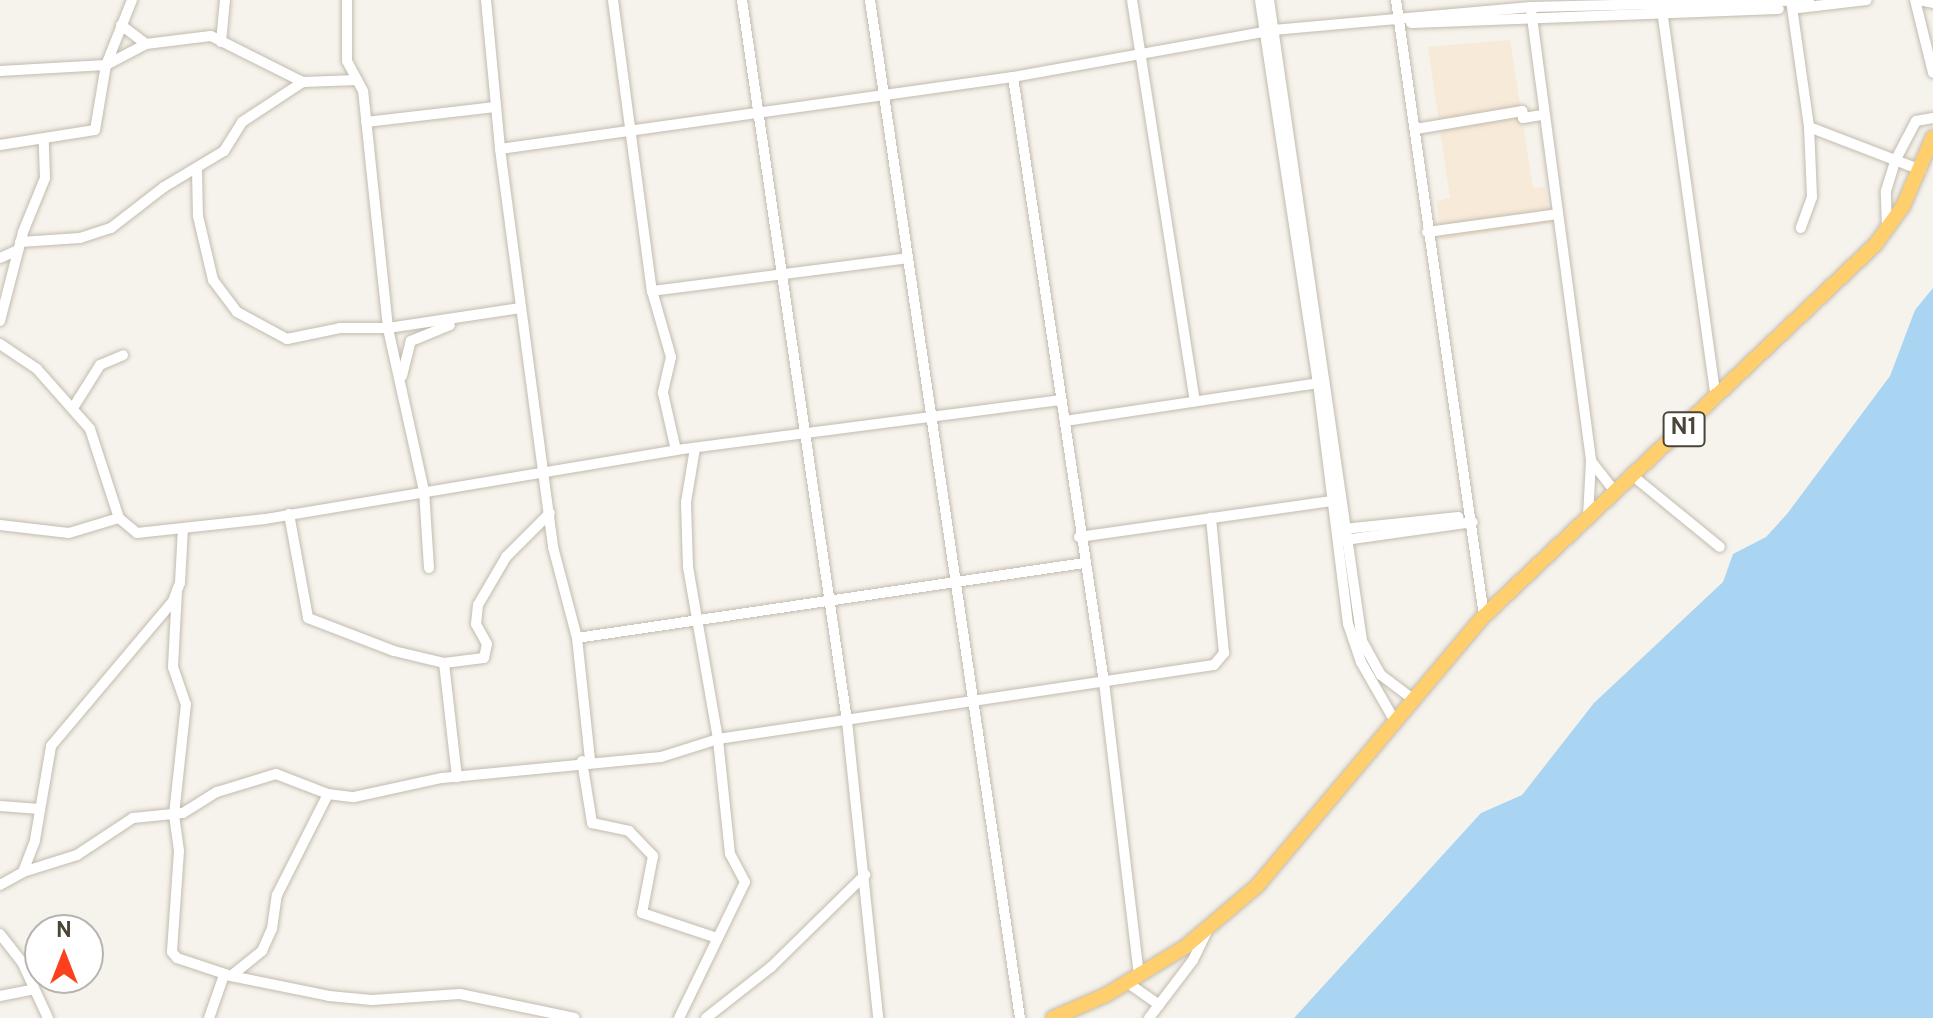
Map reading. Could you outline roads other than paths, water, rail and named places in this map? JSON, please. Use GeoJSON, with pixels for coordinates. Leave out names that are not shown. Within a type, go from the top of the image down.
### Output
{"type":"FeatureCollection","features":[{"type":"Feature","properties":{"kind":"highway","name":"N1"},"geometry":{"type":"LineString","coordinates":[[1053,1018],[1133,980],[1207,931],[1287,855],[1484,616],[1803,318],[1887,230],[1921,170],[1933,137]]}},
{"type":"Feature","properties":{"kind":"street"},"geometry":{"type":"LineString","coordinates":[[0,145],[44,140],[97,128],[106,65],[132,0]]}},
{"type":"Feature","properties":{"kind":"street"},"geometry":{"type":"LineString","coordinates":[[221,42],[225,0]]}},
{"type":"Feature","properties":{"kind":"street"},"geometry":{"type":"LineString","coordinates":[[347,0],[347,61],[357,80],[366,122],[388,328],[424,491],[429,568]]}},
{"type":"Feature","properties":{"kind":"street"},"geometry":{"type":"LineString","coordinates":[[486,0],[500,149],[546,470],[553,547],[577,638],[592,823],[629,831],[653,856],[642,913],[714,937]]}},
{"type":"Feature","properties":{"kind":"street"},"geometry":{"type":"LineString","coordinates":[[613,0],[652,291],[671,357],[663,393],[676,450]]}},
{"type":"Feature","properties":{"kind":"street"},"geometry":{"type":"LineString","coordinates":[[742,0],[755,112],[784,277],[802,435],[826,600],[847,721],[878,1018]]}},
{"type":"Feature","properties":{"kind":"street"},"geometry":{"type":"LineString","coordinates":[[870,0],[1020,1018]]}},
{"type":"Feature","properties":{"kind":"street"},"geometry":{"type":"LineString","coordinates":[[1132,0],[1195,401]]}},
{"type":"Feature","properties":{"kind":"street"},"geometry":{"type":"LineString","coordinates":[[1260,0],[1367,656],[1381,675],[1412,703]]}},
{"type":"Feature","properties":{"kind":"street"},"geometry":{"type":"LineString","coordinates":[[1269,0],[1266,34],[1318,383],[1351,637],[1398,721]]}},
{"type":"Feature","properties":{"kind":"street"},"geometry":{"type":"LineString","coordinates":[[1396,0],[1484,616]]}},
{"type":"Feature","properties":{"kind":"street"},"geometry":{"type":"LineString","coordinates":[[1791,4],[1809,0]]}},
{"type":"Feature","properties":{"kind":"street"},"geometry":{"type":"LineString","coordinates":[[500,149],[1013,77],[1266,34],[1531,7],[1791,4],[1867,0]]}},
{"type":"Feature","properties":{"kind":"street"},"geometry":{"type":"LineString","coordinates":[[1933,3],[1917,0],[1933,73]]}},
{"type":"Feature","properties":{"kind":"street"},"geometry":{"type":"LineString","coordinates":[[1791,4],[1809,127],[1812,197],[1801,228]]}},
{"type":"Feature","properties":{"kind":"street"},"geometry":{"type":"LineString","coordinates":[[1662,6],[1716,398]]}},
{"type":"Feature","properties":{"kind":"street"},"geometry":{"type":"LineString","coordinates":[[1531,7],[1591,461],[1588,517]]}},
{"type":"Feature","properties":{"kind":"street"},"geometry":{"type":"LineString","coordinates":[[121,25],[146,44]]}},
{"type":"Feature","properties":{"kind":"street"},"geometry":{"type":"LineString","coordinates":[[0,71],[106,65],[146,44],[204,36],[303,82],[357,80]]}},
{"type":"Feature","properties":{"kind":"street"},"geometry":{"type":"LineString","coordinates":[[1013,77],[1065,421],[1079,537],[1104,682],[1133,980],[1159,1005]]}},
{"type":"Feature","properties":{"kind":"street"},"geometry":{"type":"LineString","coordinates":[[0,258],[19,246],[96,235],[224,151],[242,122],[303,82]]}},
{"type":"Feature","properties":{"kind":"street"},"geometry":{"type":"LineString","coordinates":[[366,122],[495,107]]}},
{"type":"Feature","properties":{"kind":"street"},"geometry":{"type":"LineString","coordinates":[[1416,129],[1522,111],[1523,118],[1543,115]]}},
{"type":"Feature","properties":{"kind":"street"},"geometry":{"type":"LineString","coordinates":[[1887,230],[1886,191],[1895,161],[1916,121],[1933,118]]}},
{"type":"Feature","properties":{"kind":"street"},"geometry":{"type":"LineString","coordinates":[[1809,127],[1921,170]]}},
{"type":"Feature","properties":{"kind":"street"},"geometry":{"type":"LineString","coordinates":[[0,321],[19,246],[45,178],[44,140]]}},
{"type":"Feature","properties":{"kind":"street"},"geometry":{"type":"LineString","coordinates":[[197,170],[198,216],[213,280],[237,312],[287,339],[340,328],[388,328],[521,308]]}},
{"type":"Feature","properties":{"kind":"street"},"geometry":{"type":"LineString","coordinates":[[1427,232],[1558,214]]}},
{"type":"Feature","properties":{"kind":"street"},"geometry":{"type":"LineString","coordinates":[[652,291],[784,277],[908,258]]}},
{"type":"Feature","properties":{"kind":"street"},"geometry":{"type":"LineString","coordinates":[[402,394],[404,354],[411,341],[420,333],[484,314]]}},
{"type":"Feature","properties":{"kind":"street"},"geometry":{"type":"LineString","coordinates":[[0,344],[28,361],[73,408],[92,435],[99,470],[119,518],[137,533],[289,514],[676,450],[1061,400]]}},
{"type":"Feature","properties":{"kind":"street"},"geometry":{"type":"LineString","coordinates":[[73,408],[100,365],[123,355]]}},
{"type":"Feature","properties":{"kind":"street"},"geometry":{"type":"LineString","coordinates":[[1065,421],[1318,383]]}},
{"type":"Feature","properties":{"kind":"street"},"geometry":{"type":"LineString","coordinates":[[679,1018],[714,937],[745,882],[730,854],[718,739],[685,523],[695,448]]}},
{"type":"Feature","properties":{"kind":"street"},"geometry":{"type":"LineString","coordinates":[[1591,461],[1615,492]]}},
{"type":"Feature","properties":{"kind":"street"},"geometry":{"type":"LineString","coordinates":[[1633,476],[1720,547]]}},
{"type":"Feature","properties":{"kind":"street"},"geometry":{"type":"LineString","coordinates":[[1079,537],[1333,501]]}},
{"type":"Feature","properties":{"kind":"street"},"geometry":{"type":"LineString","coordinates":[[289,514],[308,618],[394,651],[444,663],[484,658],[487,644],[476,624],[478,605],[506,557],[550,513]]}},
{"type":"Feature","properties":{"kind":"street"},"geometry":{"type":"LineString","coordinates":[[0,525],[69,533],[119,518]]}},
{"type":"Feature","properties":{"kind":"street"},"geometry":{"type":"LineString","coordinates":[[0,885],[23,872],[77,855],[133,818],[174,815],[233,786],[276,774],[328,794],[354,797],[457,777],[514,775],[586,760],[661,757],[718,739],[1104,682],[1221,659],[1211,518]]}},
{"type":"Feature","properties":{"kind":"street"},"geometry":{"type":"LineString","coordinates":[[1345,534],[1472,519]]}},
{"type":"Feature","properties":{"kind":"street"},"geometry":{"type":"LineString","coordinates":[[183,528],[173,667],[186,704],[174,815],[179,851],[172,952],[182,961],[228,976],[356,1000],[460,994],[575,1018]]}},
{"type":"Feature","properties":{"kind":"street"},"geometry":{"type":"LineString","coordinates":[[577,638],[1084,563]]}},
{"type":"Feature","properties":{"kind":"street"},"geometry":{"type":"LineString","coordinates":[[23,872],[40,809],[51,746],[118,661],[164,614],[177,590]]}},
{"type":"Feature","properties":{"kind":"street"},"geometry":{"type":"LineString","coordinates":[[444,663],[457,777]]}},
{"type":"Feature","properties":{"kind":"street"},"geometry":{"type":"LineString","coordinates":[[209,1018],[228,976],[262,951],[272,929],[277,895],[328,794]]}},
{"type":"Feature","properties":{"kind":"street"},"geometry":{"type":"LineString","coordinates":[[0,806],[40,809]]}},
{"type":"Feature","properties":{"kind":"street"},"geometry":{"type":"LineString","coordinates":[[706,1018],[771,967],[865,875]]}},
{"type":"Feature","properties":{"kind":"street"},"geometry":{"type":"LineString","coordinates":[[1149,1018],[1198,953],[1207,931]]}},
{"type":"Feature","properties":{"kind":"street"},"geometry":{"type":"LineString","coordinates":[[0,934],[24,968]]}},
{"type":"Feature","properties":{"kind":"street"},"geometry":{"type":"LineString","coordinates":[[0,996],[24,992]]}},
{"type":"Feature","properties":{"kind":"street"},"geometry":{"type":"LineString","coordinates":[[34,994],[48,1018]]}},
{"type":"Feature","properties":{"kind":"water"},"geometry":{"type":"Polygon","coordinates":[[[1933,288],[1933,1018],[1294,1018],[1481,813],[1522,795],[1594,703],[1723,582],[1733,554],[1766,537],[1787,514],[1890,376],[1915,310],[1933,288]]]}}]}
